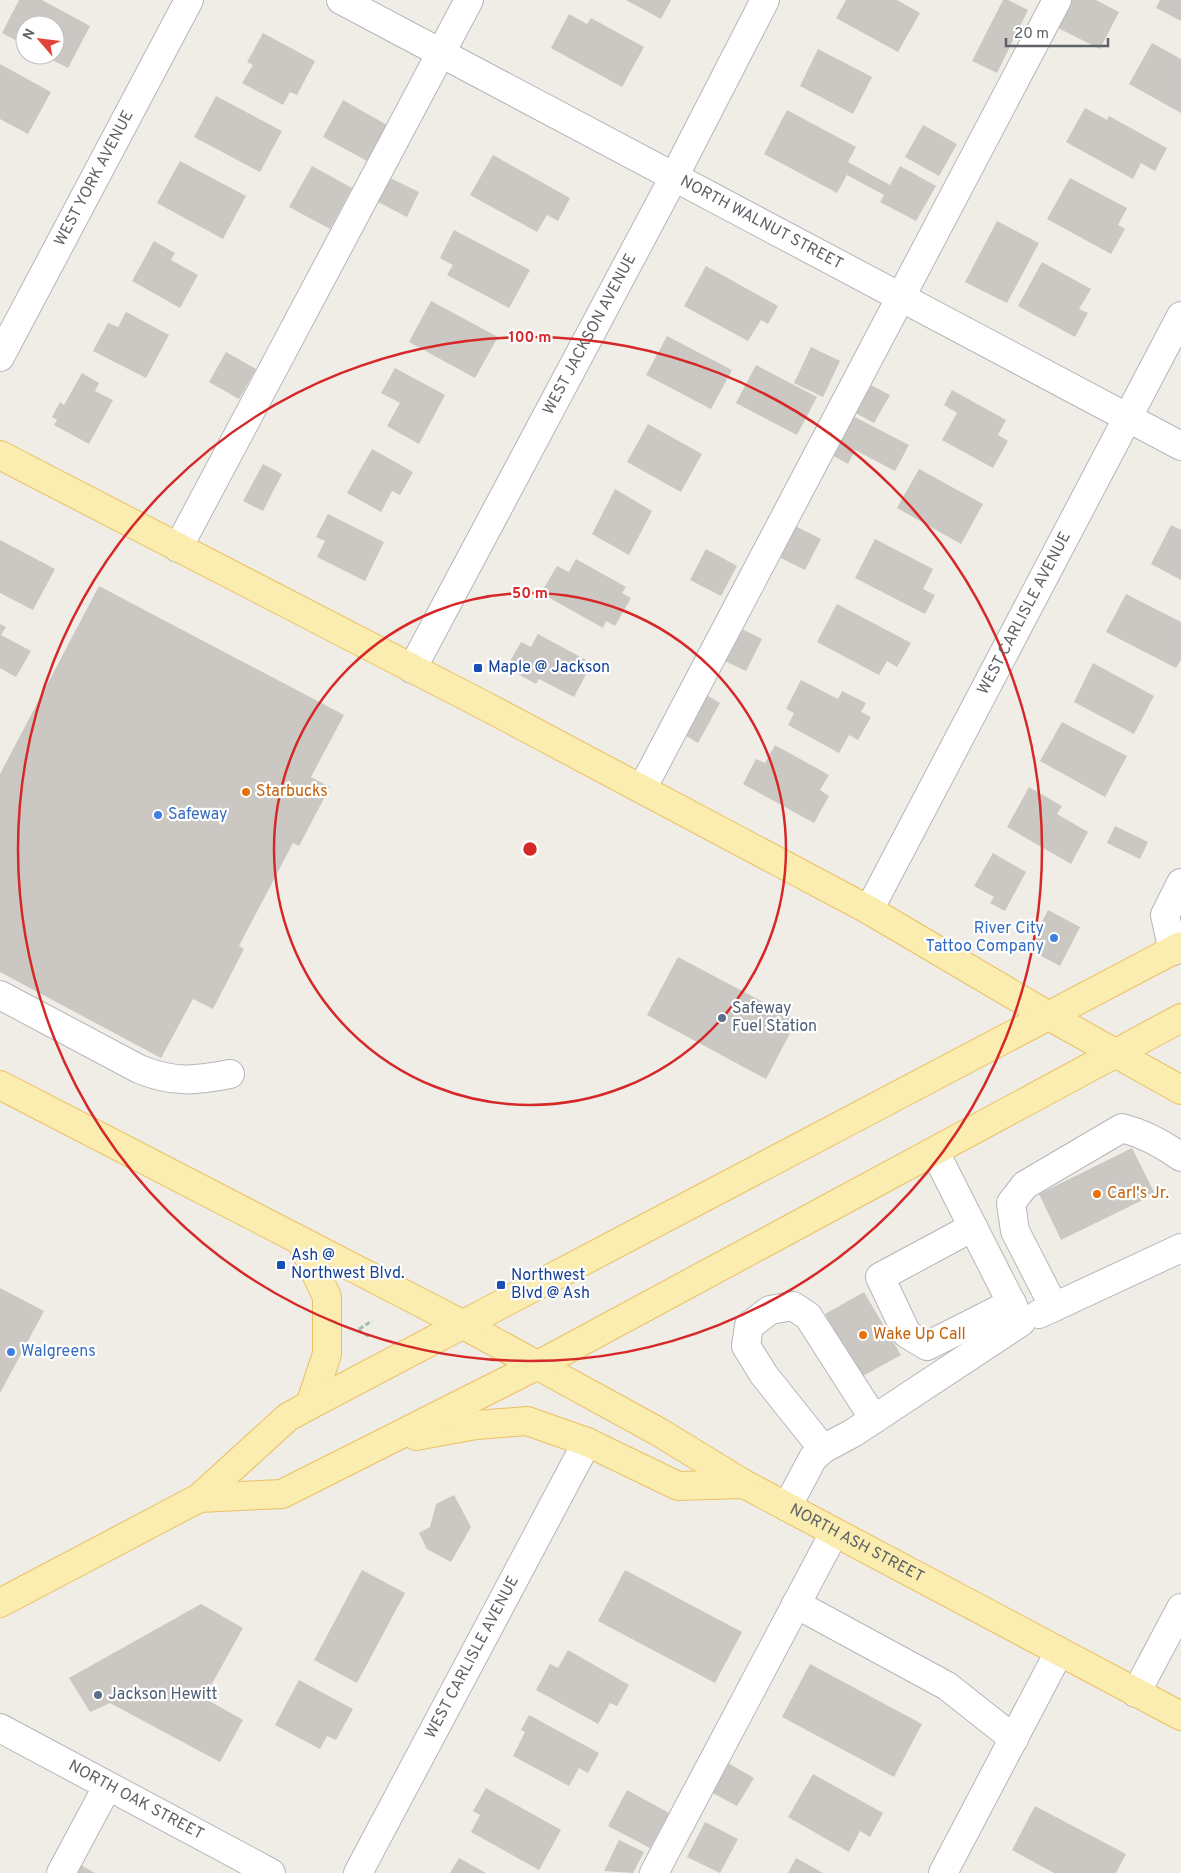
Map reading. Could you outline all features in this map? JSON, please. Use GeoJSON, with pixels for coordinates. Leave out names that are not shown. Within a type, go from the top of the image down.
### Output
{"type":"FeatureCollection","features":[{"type":"Feature","properties":{"kind":"main road"},"geometry":{"type":"LineString","coordinates":[[0,455],[642,789],[869,910],[1049,1016],[1181,1090]]}},
{"type":"Feature","properties":{"kind":"main road"},"geometry":{"type":"LineString","coordinates":[[0,1603],[199,1498],[288,1417],[1177,948]]}},
{"type":"Feature","properties":{"kind":"main road"},"geometry":{"type":"LineString","coordinates":[[199,1498],[282,1494],[538,1364],[1181,1018]]}},
{"type":"Feature","properties":{"kind":"main road","name":"NORTH ASH STREET"},"geometry":{"type":"LineString","coordinates":[[0,1086],[538,1364],[659,1432],[744,1484],[1181,1716]]}},
{"type":"Feature","properties":{"kind":"main road"},"geometry":{"type":"LineString","coordinates":[[301,1242],[328,1297],[327,1354],[310,1405]]}},
{"type":"Feature","properties":{"kind":"main road"},"geometry":{"type":"LineString","coordinates":[[383,1443],[476,1425],[527,1421],[587,1442],[678,1486],[744,1484]]}},
{"type":"Feature","properties":{"kind":"street","name":"WEST YORK AVENUE"},"geometry":{"type":"LineString","coordinates":[[0,357],[189,0]]}},
{"type":"Feature","properties":{"kind":"street","name":"NORTH WALNUT STREET"},"geometry":{"type":"LineString","coordinates":[[342,0],[1181,446]]}},
{"type":"Feature","properties":{"kind":"street"},"geometry":{"type":"LineString","coordinates":[[178,548],[469,0]]}},
{"type":"Feature","properties":{"kind":"street","name":"WEST JACKSON AVENUE"},"geometry":{"type":"LineString","coordinates":[[412,669],[674,177],[765,0]]}},
{"type":"Feature","properties":{"kind":"street"},"geometry":{"type":"LineString","coordinates":[[642,789],[1057,0]]}},
{"type":"Feature","properties":{"kind":"street","name":"WEST CARLISLE AVENUE"},"geometry":{"type":"LineString","coordinates":[[869,910],[1181,316]]}},
{"type":"Feature","properties":{"kind":"street"},"geometry":{"type":"LineString","coordinates":[[1177,948],[1165,915],[1181,883]]}},
{"type":"Feature","properties":{"kind":"street"},"geometry":{"type":"LineString","coordinates":[[0,996],[138,1070],[162,1078],[200,1080],[230,1074]]}},
{"type":"Feature","properties":{"kind":"street"},"geometry":{"type":"LineString","coordinates":[[1054,1307],[1015,1231],[1011,1203],[1025,1184],[1122,1128],[1140,1133],[1166,1146],[1181,1157]]}},
{"type":"Feature","properties":{"kind":"street"},"geometry":{"type":"LineString","coordinates":[[935,1152],[1017,1312]]}},
{"type":"Feature","properties":{"kind":"street"},"geometry":{"type":"LineString","coordinates":[[973,1228],[880,1277],[907,1334],[927,1346],[1017,1312],[1054,1307],[1181,1248]]}},
{"type":"Feature","properties":{"kind":"street"},"geometry":{"type":"LineString","coordinates":[[823,1449],[764,1375],[746,1346],[749,1326],[770,1310],[793,1306],[808,1316],[874,1418]]}},
{"type":"Feature","properties":{"kind":"street"},"geometry":{"type":"LineString","coordinates":[[787,1507],[813,1458],[823,1449],[874,1418],[1017,1312]]}},
{"type":"Feature","properties":{"kind":"street","name":"WEST CARLISLE AVENUE"},"geometry":{"type":"LineString","coordinates":[[358,1873],[587,1442]]}},
{"type":"Feature","properties":{"kind":"street"},"geometry":{"type":"LineString","coordinates":[[654,1873],[834,1533]]}},
{"type":"Feature","properties":{"kind":"street"},"geometry":{"type":"LineString","coordinates":[[796,1604],[947,1686],[1014,1739]]}},
{"type":"Feature","properties":{"kind":"street"},"geometry":{"type":"LineString","coordinates":[[1136,1692],[1181,1608]]}},
{"type":"Feature","properties":{"kind":"street"},"geometry":{"type":"LineString","coordinates":[[943,1873],[1059,1652]]}},
{"type":"Feature","properties":{"kind":"street","name":"NORTH OAK STREET"},"geometry":{"type":"LineString","coordinates":[[0,1728],[107,1787],[271,1873]]}},
{"type":"Feature","properties":{"kind":"street"},"geometry":{"type":"LineString","coordinates":[[62,1873],[107,1787]]}},
{"type":"Feature","properties":{"kind":"path"},"geometry":{"type":"LineString","coordinates":[[358,1330],[372,1338]]}},
{"type":"Feature","properties":{"kind":"building"},"geometry":{"type":"Polygon","coordinates":[[[19,0],[42,0],[90,26],[68,68],[62,65],[65,65],[65,15],[15,15],[15,40],[2,33],[19,0]]]}},
{"type":"Feature","properties":{"kind":"building"},"geometry":{"type":"Polygon","coordinates":[[[626,0],[671,0],[661,19],[626,0]]]}},
{"type":"Feature","properties":{"kind":"building"},"geometry":{"type":"Polygon","coordinates":[[[846,0],[897,0],[920,13],[898,52],[836,18],[846,0]]]}},
{"type":"Feature","properties":{"kind":"building"},"geometry":{"type":"Polygon","coordinates":[[[1003,0],[1008,0],[1028,10],[997,73],[972,61],[1003,0]]]}},
{"type":"Feature","properties":{"kind":"building"},"geometry":{"type":"Polygon","coordinates":[[[1065,0],[1096,0],[1119,12],[1100,49],[1052,25],[1065,0]]]}},
{"type":"Feature","properties":{"kind":"building"},"geometry":{"type":"Polygon","coordinates":[[[1160,0],[1181,0],[1181,21],[1156,8],[1160,0]]]}},
{"type":"Feature","properties":{"kind":"building"},"geometry":{"type":"Polygon","coordinates":[[[569,14],[587,24],[591,18],[644,47],[622,87],[551,48],[569,14]]]}},
{"type":"Feature","properties":{"kind":"building"},"geometry":{"type":"Polygon","coordinates":[[[263,33],[315,61],[297,95],[290,92],[283,105],[242,83],[253,65],[247,62],[263,33]]]}},
{"type":"Feature","properties":{"kind":"building"},"geometry":{"type":"Polygon","coordinates":[[[1152,43],[1181,59],[1181,113],[1129,84],[1152,43]]]}},
{"type":"Feature","properties":{"kind":"building"},"geometry":{"type":"Polygon","coordinates":[[[818,49],[872,77],[853,114],[800,86],[818,49]]]}},
{"type":"Feature","properties":{"kind":"building"},"geometry":{"type":"Polygon","coordinates":[[[0,64],[51,92],[28,134],[0,119],[0,64]]]}},
{"type":"Feature","properties":{"kind":"building"},"geometry":{"type":"Polygon","coordinates":[[[216,96],[282,131],[260,172],[194,137],[216,96]]]}},
{"type":"Feature","properties":{"kind":"building"},"geometry":{"type":"Polygon","coordinates":[[[343,100],[387,125],[367,161],[323,137],[343,100]]]}},
{"type":"Feature","properties":{"kind":"building"},"geometry":{"type":"Polygon","coordinates":[[[1085,108],[1107,120],[1109,116],[1167,148],[1155,171],[1141,163],[1133,179],[1066,142],[1085,108]]]}},
{"type":"Feature","properties":{"kind":"building"},"geometry":{"type":"Polygon","coordinates":[[[787,110],[856,147],[848,162],[890,185],[900,166],[936,186],[916,221],[880,202],[884,195],[847,175],[837,193],[764,154],[787,110]]]}},
{"type":"Feature","properties":{"kind":"building"},"geometry":{"type":"Polygon","coordinates":[[[923,125],[957,144],[939,176],[905,157],[923,125]]]}},
{"type":"Feature","properties":{"kind":"building"},"geometry":{"type":"Polygon","coordinates":[[[493,155],[570,198],[558,221],[547,215],[537,232],[470,195],[493,155]]]}},
{"type":"Feature","properties":{"kind":"building"},"geometry":{"type":"Polygon","coordinates":[[[180,161],[246,196],[223,239],[157,203],[180,161]]]}},
{"type":"Feature","properties":{"kind":"building"},"geometry":{"type":"Polygon","coordinates":[[[312,166],[352,188],[330,229],[289,207],[312,166]]]}},
{"type":"Feature","properties":{"kind":"building"},"geometry":{"type":"Polygon","coordinates":[[[390,178],[419,192],[407,217],[378,202],[390,178]]]}},
{"type":"Feature","properties":{"kind":"building"},"geometry":{"type":"Polygon","coordinates":[[[1070,178],[1127,208],[1118,225],[1125,229],[1111,254],[1047,219],[1070,178]]]}},
{"type":"Feature","properties":{"kind":"building"},"geometry":{"type":"Polygon","coordinates":[[[997,221],[1039,243],[1007,303],[965,282],[997,221]]]}},
{"type":"Feature","properties":{"kind":"building"},"geometry":{"type":"Polygon","coordinates":[[[454,230],[530,270],[509,308],[447,275],[453,265],[440,258],[454,230]]]}},
{"type":"Feature","properties":{"kind":"building"},"geometry":{"type":"Polygon","coordinates":[[[154,241],[175,253],[171,260],[198,275],[180,308],[132,281],[154,241]]]}},
{"type":"Feature","properties":{"kind":"building"},"geometry":{"type":"Polygon","coordinates":[[[1042,262],[1091,289],[1079,309],[1088,313],[1075,337],[1018,306],[1042,262]]]}},
{"type":"Feature","properties":{"kind":"building"},"geometry":{"type":"Polygon","coordinates":[[[706,266],[778,306],[768,324],[761,320],[748,341],[684,306],[706,266]]]}},
{"type":"Feature","properties":{"kind":"building"},"geometry":{"type":"Polygon","coordinates":[[[431,301],[498,337],[475,378],[409,342],[431,301]]]}},
{"type":"Feature","properties":{"kind":"building"},"geometry":{"type":"Polygon","coordinates":[[[126,312],[169,335],[146,378],[93,351],[108,323],[118,327],[126,312]]]}},
{"type":"Feature","properties":{"kind":"building"},"geometry":{"type":"Polygon","coordinates":[[[667,336],[732,370],[711,409],[646,375],[667,336]]]}},
{"type":"Feature","properties":{"kind":"building"},"geometry":{"type":"Polygon","coordinates":[[[811,347],[840,361],[823,397],[794,383],[811,347]]]}},
{"type":"Feature","properties":{"kind":"building"},"geometry":{"type":"Polygon","coordinates":[[[226,352],[256,369],[239,399],[209,382],[226,352]]]}},
{"type":"Feature","properties":{"kind":"building"},"geometry":{"type":"Polygon","coordinates":[[[756,365],[817,397],[797,435],[736,403],[756,365]]]}},
{"type":"Feature","properties":{"kind":"building"},"geometry":{"type":"Polygon","coordinates":[[[395,368],[445,395],[419,444],[387,426],[400,403],[381,393],[395,368]]]}},
{"type":"Feature","properties":{"kind":"building"},"geometry":{"type":"Polygon","coordinates":[[[82,373],[99,383],[95,391],[113,400],[89,444],[54,425],[57,420],[52,417],[60,402],[64,405],[82,373]]]}},
{"type":"Feature","properties":{"kind":"building"},"geometry":{"type":"Polygon","coordinates":[[[865,382],[890,395],[874,423],[850,410],[865,382]]]}},
{"type":"Feature","properties":{"kind":"building"},"geometry":{"type":"Polygon","coordinates":[[[952,390],[1006,420],[998,435],[1008,441],[993,468],[942,440],[957,413],[944,405],[952,390]]]}},
{"type":"Feature","properties":{"kind":"building"},"geometry":{"type":"Polygon","coordinates":[[[849,414],[909,445],[895,471],[855,450],[848,464],[828,453],[849,414]]]}},
{"type":"Feature","properties":{"kind":"building"},"geometry":{"type":"Polygon","coordinates":[[[648,424],[702,454],[681,492],[627,462],[648,424]]]}},
{"type":"Feature","properties":{"kind":"building"},"geometry":{"type":"Polygon","coordinates":[[[372,449],[413,472],[400,495],[392,491],[381,512],[347,493],[372,449]]]}},
{"type":"Feature","properties":{"kind":"building"},"geometry":{"type":"Polygon","coordinates":[[[263,464],[282,474],[263,511],[243,501],[263,464]]]}},
{"type":"Feature","properties":{"kind":"building"},"geometry":{"type":"Polygon","coordinates":[[[919,469],[983,504],[961,544],[897,508],[919,469]]]}},
{"type":"Feature","properties":{"kind":"building"},"geometry":{"type":"Polygon","coordinates":[[[615,489],[652,511],[629,555],[592,534],[615,489]]]}},
{"type":"Feature","properties":{"kind":"building"},"geometry":{"type":"Polygon","coordinates":[[[328,514],[384,542],[365,581],[317,557],[325,541],[316,537],[328,514]]]}},
{"type":"Feature","properties":{"kind":"building"},"geometry":{"type":"Polygon","coordinates":[[[793,525],[821,539],[805,570],[777,556],[793,525]]]}},
{"type":"Feature","properties":{"kind":"building"},"geometry":{"type":"Polygon","coordinates":[[[1171,525],[1181,530],[1181,580],[1151,564],[1171,525]]]}},
{"type":"Feature","properties":{"kind":"building"},"geometry":{"type":"Polygon","coordinates":[[[875,539],[933,569],[923,589],[935,595],[925,614],[855,578],[875,539]]]}},
{"type":"Feature","properties":{"kind":"building"},"geometry":{"type":"Polygon","coordinates":[[[0,540],[55,569],[33,610],[0,593],[0,540]]]}},
{"type":"Feature","properties":{"kind":"building"},"geometry":{"type":"Polygon","coordinates":[[[706,549],[737,566],[721,596],[690,580],[706,549]]]}},
{"type":"Feature","properties":{"kind":"building"},"geometry":{"type":"Polygon","coordinates":[[[576,559],[626,587],[622,593],[631,598],[615,626],[606,621],[603,628],[541,593],[557,566],[569,572],[576,559]]]}},
{"type":"Feature","properties":{"kind":"building","name":"Safeway"},"geometry":{"type":"Polygon","coordinates":[[[99,586],[344,715],[311,777],[330,787],[299,846],[293,843],[239,946],[244,949],[213,1009],[193,999],[161,1058],[0,972],[0,774],[99,586]]]}},
{"type":"Feature","properties":{"kind":"building"},"geometry":{"type":"Polygon","coordinates":[[[1126,594],[1181,622],[1181,660],[1176,668],[1106,632],[1126,594]]]}},
{"type":"Feature","properties":{"kind":"building"},"geometry":{"type":"Polygon","coordinates":[[[837,604],[911,643],[897,667],[887,661],[879,675],[817,642],[837,604]]]}},
{"type":"Feature","properties":{"kind":"building"},"geometry":{"type":"Polygon","coordinates":[[[0,624],[6,627],[1,635],[31,651],[16,677],[0,668],[0,624]]]}},
{"type":"Feature","properties":{"kind":"building"},"geometry":{"type":"Polygon","coordinates":[[[732,624],[762,639],[746,671],[716,657],[732,624]]]}},
{"type":"Feature","properties":{"kind":"building"},"geometry":{"type":"Polygon","coordinates":[[[538,634],[586,660],[583,664],[590,667],[574,697],[539,679],[536,684],[516,673],[518,668],[509,663],[521,642],[531,647],[538,634]]]}},
{"type":"Feature","properties":{"kind":"building"},"geometry":{"type":"Polygon","coordinates":[[[1093,663],[1154,696],[1134,734],[1074,702],[1093,663]]]}},
{"type":"Feature","properties":{"kind":"building"},"geometry":{"type":"Polygon","coordinates":[[[801,680],[838,699],[842,691],[866,703],[861,712],[871,717],[858,740],[849,735],[839,753],[788,725],[794,713],[786,709],[801,680]]]}},
{"type":"Feature","properties":{"kind":"building"},"geometry":{"type":"Polygon","coordinates":[[[700,691],[720,703],[698,743],[678,731],[700,691]]]}},
{"type":"Feature","properties":{"kind":"building"},"geometry":{"type":"Polygon","coordinates":[[[1062,722],[1127,756],[1105,797],[1040,761],[1062,722]]]}},
{"type":"Feature","properties":{"kind":"building"},"geometry":{"type":"Polygon","coordinates":[[[775,745],[829,775],[820,790],[829,796],[814,823],[743,784],[756,759],[765,763],[775,745]]]}},
{"type":"Feature","properties":{"kind":"building"},"geometry":{"type":"Polygon","coordinates":[[[1029,787],[1062,806],[1057,814],[1088,832],[1071,864],[1007,827],[1029,787]]]}},
{"type":"Feature","properties":{"kind":"building"},"geometry":{"type":"Polygon","coordinates":[[[1115,826],[1148,842],[1140,859],[1107,843],[1115,826]]]}},
{"type":"Feature","properties":{"kind":"building"},"geometry":{"type":"Polygon","coordinates":[[[993,853],[1026,872],[1005,911],[990,903],[994,897],[974,886],[993,853]]]}},
{"type":"Feature","properties":{"kind":"building","name":"River City Tattoo Company"},"geometry":{"type":"Polygon","coordinates":[[[1048,910],[1080,927],[1060,966],[1028,949],[1048,910]]]}},
{"type":"Feature","properties":{"kind":"building","name":"Safeway Fuel Station"},"geometry":{"type":"Polygon","coordinates":[[[678,957],[797,1020],[766,1079],[647,1015],[678,957]]]}},
{"type":"Feature","properties":{"kind":"building","name":"Carl's Jr."},"geometry":{"type":"Polygon","coordinates":[[[1132,1148],[1155,1194],[1061,1240],[1039,1194],[1132,1148]]]}},
{"type":"Feature","properties":{"kind":"building","name":"Walgreens"},"geometry":{"type":"Polygon","coordinates":[[[0,1288],[44,1311],[0,1393],[0,1288]]]}},
{"type":"Feature","properties":{"kind":"building","name":"Wake Up Call"},"geometry":{"type":"Polygon","coordinates":[[[864,1292],[901,1355],[861,1377],[825,1314],[864,1292]]]}},
{"type":"Feature","properties":{"kind":"building"},"geometry":{"type":"Polygon","coordinates":[[[454,1495],[471,1527],[451,1562],[427,1549],[419,1533],[430,1527],[436,1504],[454,1495]]]}},
{"type":"Feature","properties":{"kind":"building"},"geometry":{"type":"Polygon","coordinates":[[[362,1570],[405,1593],[357,1683],[314,1660],[362,1570]]]}},
{"type":"Feature","properties":{"kind":"building"},"geometry":{"type":"Polygon","coordinates":[[[625,1570],[742,1632],[715,1683],[598,1621],[625,1570]]]}},
{"type":"Feature","properties":{"kind":"building"},"geometry":{"type":"Polygon","coordinates":[[[201,1604],[243,1628],[204,1698],[243,1720],[220,1762],[110,1703],[90,1712],[69,1678],[201,1604]]]}},
{"type":"Feature","properties":{"kind":"building"},"geometry":{"type":"Polygon","coordinates":[[[568,1650],[629,1685],[617,1706],[610,1703],[598,1724],[536,1690],[550,1664],[558,1668],[568,1650]]]}},
{"type":"Feature","properties":{"kind":"building"},"geometry":{"type":"Polygon","coordinates":[[[810,1664],[922,1724],[894,1777],[782,1717],[810,1664]]]}},
{"type":"Feature","properties":{"kind":"building"},"geometry":{"type":"Polygon","coordinates":[[[299,1680],[353,1709],[336,1740],[327,1736],[320,1749],[275,1725],[299,1680]]]}},
{"type":"Feature","properties":{"kind":"building"},"geometry":{"type":"Polygon","coordinates":[[[529,1715],[599,1753],[588,1773],[579,1768],[569,1786],[513,1756],[525,1732],[521,1730],[529,1715]]]}},
{"type":"Feature","properties":{"kind":"building"},"geometry":{"type":"Polygon","coordinates":[[[726,1762],[754,1778],[737,1806],[709,1791],[726,1762]]]}},
{"type":"Feature","properties":{"kind":"building"},"geometry":{"type":"Polygon","coordinates":[[[813,1774],[883,1813],[870,1837],[860,1831],[849,1852],[788,1817],[813,1774]]]}},
{"type":"Feature","properties":{"kind":"building"},"geometry":{"type":"Polygon","coordinates":[[[486,1788],[561,1830],[539,1870],[471,1832],[480,1815],[473,1811],[486,1788]]]}},
{"type":"Feature","properties":{"kind":"building"},"geometry":{"type":"Polygon","coordinates":[[[627,1790],[669,1813],[650,1848],[608,1826],[627,1790]]]}},
{"type":"Feature","properties":{"kind":"building"},"geometry":{"type":"Polygon","coordinates":[[[1035,1806],[1126,1854],[1116,1873],[1054,1873],[1012,1850],[1035,1806]]]}},
{"type":"Feature","properties":{"kind":"building"},"geometry":{"type":"Polygon","coordinates":[[[705,1822],[738,1839],[720,1873],[687,1857],[705,1822]]]}},
{"type":"Feature","properties":{"kind":"building"},"geometry":{"type":"Polygon","coordinates":[[[619,1840],[644,1852],[633,1873],[604,1871],[619,1840]]]}},
{"type":"Feature","properties":{"kind":"building"},"geometry":{"type":"Polygon","coordinates":[[[459,1858],[486,1873],[450,1873],[459,1858]]]}},
{"type":"Feature","properties":{"kind":"building"},"geometry":{"type":"Polygon","coordinates":[[[796,1858],[823,1873],[788,1873],[796,1858]]]}},
{"type":"Feature","properties":{"kind":"building"},"geometry":{"type":"Polygon","coordinates":[[[77,1863],[95,1873],[72,1873],[77,1863]]]}},
{"type":"Feature","properties":{"kind":"place","name":"Maple @ Jackson"},"geometry":{"type":"Point","coordinates":[478,668]}},
{"type":"Feature","properties":{"kind":"place","name":"Starbucks"},"geometry":{"type":"Point","coordinates":[246,792]}},
{"type":"Feature","properties":{"kind":"place","name":"Safeway"},"geometry":{"type":"Point","coordinates":[158,815]}},
{"type":"Feature","properties":{"kind":"place","name":"River City Tattoo Company"},"geometry":{"type":"Point","coordinates":[1054,938]}},
{"type":"Feature","properties":{"kind":"place","name":"Safeway Fuel Station"},"geometry":{"type":"Point","coordinates":[722,1018]}},
{"type":"Feature","properties":{"kind":"place","name":"Carl's Jr."},"geometry":{"type":"Point","coordinates":[1097,1194]}},
{"type":"Feature","properties":{"kind":"place","name":"Ash @ Northwest Blvd."},"geometry":{"type":"Point","coordinates":[281,1265]}},
{"type":"Feature","properties":{"kind":"place","name":"Northwest Blvd @ Ash"},"geometry":{"type":"Point","coordinates":[501,1285]}},
{"type":"Feature","properties":{"kind":"place","name":"Wake Up Call"},"geometry":{"type":"Point","coordinates":[863,1335]}},
{"type":"Feature","properties":{"kind":"place","name":"Walgreens"},"geometry":{"type":"Point","coordinates":[11,1352]}},
{"type":"Feature","properties":{"kind":"place","name":"Jackson Hewitt"},"geometry":{"type":"Point","coordinates":[98,1695]}}]}
